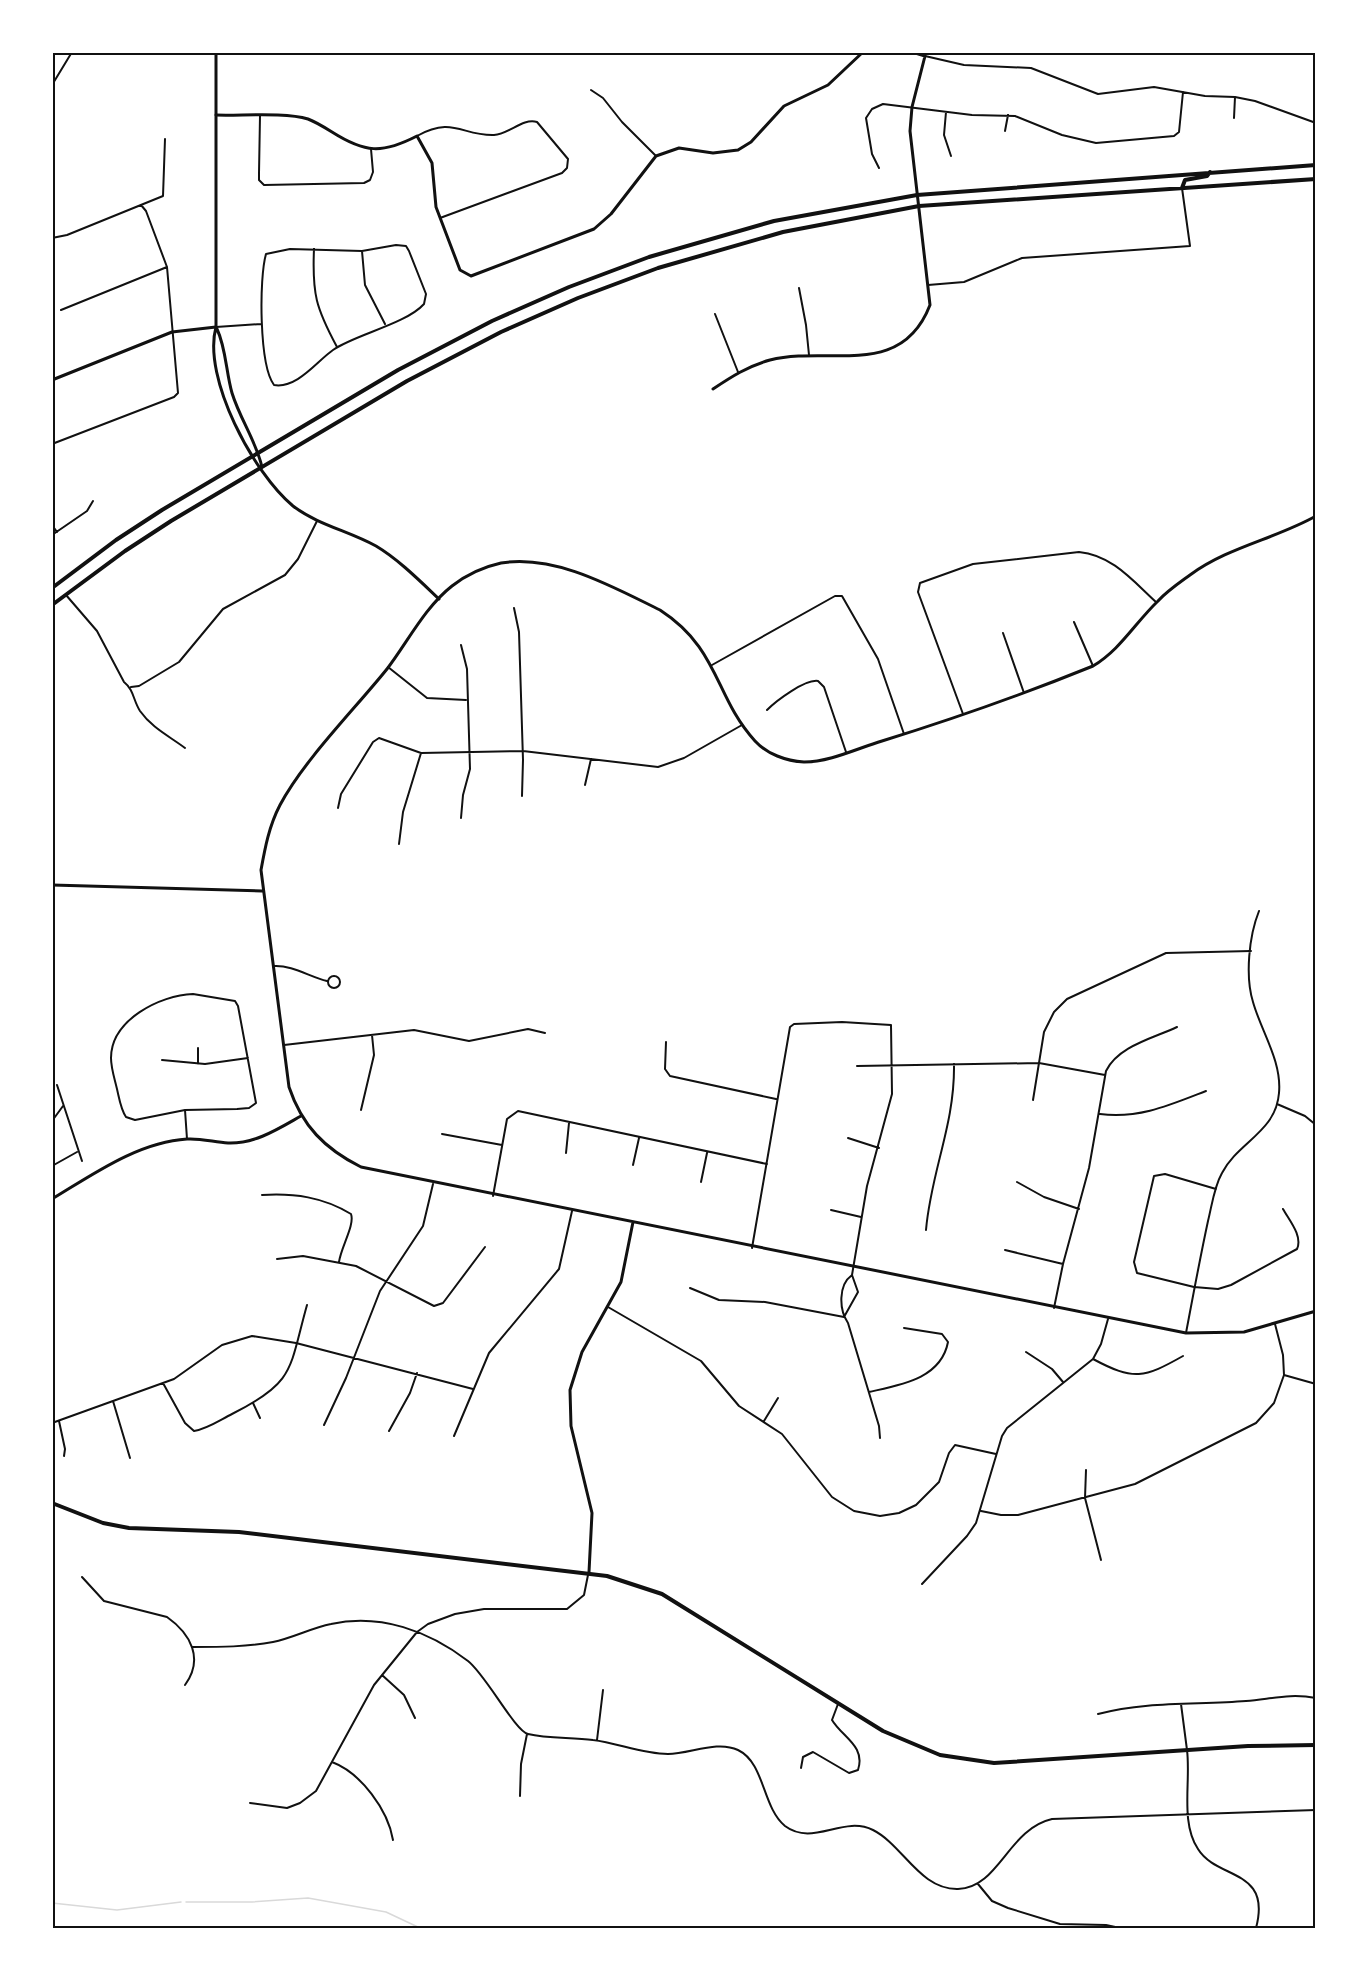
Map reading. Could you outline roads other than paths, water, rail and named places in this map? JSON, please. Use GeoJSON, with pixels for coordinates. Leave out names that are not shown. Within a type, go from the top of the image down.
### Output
{"type":"FeatureCollection","features":[{"type":"Feature","properties":{"kind":"main road"},"geometry":{"type":"LineString","coordinates":[[52,588],[116,540],[253,456],[450,342],[569,287],[649,257],[763,224],[917,195],[1316,165]]}},
{"type":"Feature","properties":{"kind":"main road"},"geometry":{"type":"LineString","coordinates":[[1182,188],[1185,180],[1207,176],[1210,172]]}},
{"type":"Feature","properties":{"kind":"main road"},"geometry":{"type":"LineString","coordinates":[[52,605],[134,545],[459,353],[578,298],[658,268],[729,246],[817,224],[919,206],[1316,179]]}},
{"type":"Feature","properties":{"kind":"main road"},"geometry":{"type":"LineString","coordinates":[[52,1503],[103,1523],[129,1528],[239,1532],[589,1572],[639,1585],[662,1594],[883,1731],[925,1750],[969,1761],[1063,1760],[1187,1750],[1316,1745]]}},
{"type":"Feature","properties":{"kind":"street"},"geometry":{"type":"LineString","coordinates":[[52,85],[72,52]]}},
{"type":"Feature","properties":{"kind":"street"},"geometry":{"type":"LineString","coordinates":[[216,52],[216,327],[213,340],[216,370],[229,413],[253,456],[279,493],[294,507],[317,521],[376,546],[439,599]]}},
{"type":"Feature","properties":{"kind":"street"},"geometry":{"type":"LineString","coordinates":[[417,136],[432,163],[436,207],[460,270],[467,276],[478,274],[594,229],[611,214],[656,156],[679,148],[713,153],[738,150],[751,142],[784,106],[828,85],[863,52]]}},
{"type":"Feature","properties":{"kind":"street"},"geometry":{"type":"LineString","coordinates":[[912,52],[964,65],[1031,68],[1093,93],[1115,94],[1154,87],[1255,101],[1316,123]]}},
{"type":"Feature","properties":{"kind":"street"},"geometry":{"type":"LineString","coordinates":[[713,389],[738,372],[771,360],[809,355],[864,355],[898,345],[909,339],[923,322],[930,305],[910,131],[912,107],[925,56]]}},
{"type":"Feature","properties":{"kind":"street"},"geometry":{"type":"LineString","coordinates":[[591,90],[603,98],[622,122],[656,156]]}},
{"type":"Feature","properties":{"kind":"street"},"geometry":{"type":"LineString","coordinates":[[879,168],[872,154],[868,115],[883,104],[946,112],[1008,115],[1062,135],[1096,143],[1174,136],[1179,132],[1183,92]]}},
{"type":"Feature","properties":{"kind":"street"},"geometry":{"type":"LineString","coordinates":[[1234,117],[1235,98]]}},
{"type":"Feature","properties":{"kind":"street"},"geometry":{"type":"LineString","coordinates":[[946,112],[944,135],[951,156]]}},
{"type":"Feature","properties":{"kind":"street"},"geometry":{"type":"LineString","coordinates":[[1005,131],[1008,115]]}},
{"type":"Feature","properties":{"kind":"street"},"geometry":{"type":"LineString","coordinates":[[216,116],[308,119],[348,142],[371,149],[392,147],[445,126],[495,135],[531,121],[537,122],[568,159],[567,168],[524,189],[440,218]]}},
{"type":"Feature","properties":{"kind":"street"},"geometry":{"type":"LineString","coordinates":[[260,116],[259,180],[264,185],[364,183],[370,180],[372,172],[371,149]]}},
{"type":"Feature","properties":{"kind":"street"},"geometry":{"type":"LineString","coordinates":[[52,238],[67,235],[163,196],[165,139]]}},
{"type":"Feature","properties":{"kind":"street"},"geometry":{"type":"LineString","coordinates":[[928,285],[964,282],[1022,258],[1190,246],[1182,188]]}},
{"type":"Feature","properties":{"kind":"street"},"geometry":{"type":"LineString","coordinates":[[52,444],[174,397],[179,389],[167,267],[146,211],[141,205]]}},
{"type":"Feature","properties":{"kind":"street"},"geometry":{"type":"LineString","coordinates":[[406,246],[426,299],[420,308],[386,326],[337,347],[305,374],[276,385],[270,375],[262,324],[261,274],[265,256],[269,252],[290,249],[362,251],[406,246]]}},
{"type":"Feature","properties":{"kind":"street"},"geometry":{"type":"LineString","coordinates":[[314,249],[312,283],[315,299],[337,347]]}},
{"type":"Feature","properties":{"kind":"street"},"geometry":{"type":"LineString","coordinates":[[362,251],[365,285],[386,326]]}},
{"type":"Feature","properties":{"kind":"street"},"geometry":{"type":"LineString","coordinates":[[60,310],[167,267]]}},
{"type":"Feature","properties":{"kind":"street"},"geometry":{"type":"LineString","coordinates":[[799,288],[809,355]]}},
{"type":"Feature","properties":{"kind":"street"},"geometry":{"type":"LineString","coordinates":[[715,314],[738,372]]}},
{"type":"Feature","properties":{"kind":"street"},"geometry":{"type":"LineString","coordinates":[[52,380],[172,332],[262,324]]}},
{"type":"Feature","properties":{"kind":"street"},"geometry":{"type":"LineString","coordinates":[[216,327],[221,338],[232,395],[259,453],[262,468]]}},
{"type":"Feature","properties":{"kind":"street"},"geometry":{"type":"LineString","coordinates":[[52,535],[87,511],[93,501]]}},
{"type":"Feature","properties":{"kind":"street"},"geometry":{"type":"LineString","coordinates":[[1316,516],[1281,534],[1212,561],[1156,602],[1106,658],[1093,666],[963,714],[818,760],[790,760],[761,747],[742,725],[712,665],[688,632],[660,610],[548,564],[521,562],[484,568],[450,587],[439,599],[388,667],[294,782],[281,803],[267,837],[261,870],[289,1088],[301,1116],[321,1142],[341,1158],[379,1173],[1186,1333],[1233,1334],[1316,1311]]}},
{"type":"Feature","properties":{"kind":"street"},"geometry":{"type":"LineString","coordinates":[[131,687],[139,686],[179,662],[223,609],[285,575],[298,559],[317,521]]}},
{"type":"Feature","properties":{"kind":"street"},"geometry":{"type":"LineString","coordinates":[[52,525],[57,532]]}},
{"type":"Feature","properties":{"kind":"street"},"geometry":{"type":"LineString","coordinates":[[963,714],[918,592],[920,583],[973,564],[1079,552],[1095,555],[1112,563],[1156,602]]}},
{"type":"Feature","properties":{"kind":"street"},"geometry":{"type":"LineString","coordinates":[[66,595],[97,631],[124,682],[131,687],[140,710],[158,730],[185,748]]}},
{"type":"Feature","properties":{"kind":"street"},"geometry":{"type":"LineString","coordinates":[[712,665],[835,596],[842,597],[878,659],[904,734]]}},
{"type":"Feature","properties":{"kind":"street"},"geometry":{"type":"LineString","coordinates":[[514,608],[519,632],[523,751],[522,796]]}},
{"type":"Feature","properties":{"kind":"street"},"geometry":{"type":"LineString","coordinates":[[1074,622],[1093,666]]}},
{"type":"Feature","properties":{"kind":"street"},"geometry":{"type":"LineString","coordinates":[[1003,633],[1024,693]]}},
{"type":"Feature","properties":{"kind":"street"},"geometry":{"type":"LineString","coordinates":[[461,645],[467,669],[466,700],[470,769],[463,795],[461,818]]}},
{"type":"Feature","properties":{"kind":"street"},"geometry":{"type":"LineString","coordinates":[[388,667],[427,698],[466,700]]}},
{"type":"Feature","properties":{"kind":"street"},"geometry":{"type":"LineString","coordinates":[[767,711],[776,702],[808,682],[818,681],[824,687],[846,752]]}},
{"type":"Feature","properties":{"kind":"street"},"geometry":{"type":"LineString","coordinates":[[338,808],[341,795],[376,739],[385,738],[401,748],[421,753],[523,751],[658,767],[684,758],[742,725]]}},
{"type":"Feature","properties":{"kind":"street"},"geometry":{"type":"LineString","coordinates":[[399,844],[404,812],[421,753]]}},
{"type":"Feature","properties":{"kind":"street"},"geometry":{"type":"LineString","coordinates":[[585,785],[591,759]]}},
{"type":"Feature","properties":{"kind":"street"},"geometry":{"type":"LineString","coordinates":[[52,885],[262,891]]}},
{"type":"Feature","properties":{"kind":"street"},"geometry":{"type":"LineString","coordinates":[[1186,1333],[1215,1189],[1228,1163],[1265,1129],[1277,1104],[1280,1087],[1276,1066],[1251,996],[1251,951],[1254,924],[1259,911]]}},
{"type":"Feature","properties":{"kind":"street"},"geometry":{"type":"LineString","coordinates":[[1033,1100],[1040,1063],[1041,1039],[1050,1018],[1062,1003],[1080,991],[1166,953],[1251,951]]}},
{"type":"Feature","properties":{"kind":"street"},"geometry":{"type":"LineString","coordinates":[[274,966],[291,967],[303,975],[327,981],[333,988],[340,982],[335,976],[327,981]]}},
{"type":"Feature","properties":{"kind":"street"},"geometry":{"type":"LineString","coordinates":[[180,994],[234,1001],[238,1006],[257,1098],[253,1106],[219,1111],[185,1110],[135,1120],[126,1117],[110,1059],[117,1037],[130,1021],[150,1006],[180,994]]}},
{"type":"Feature","properties":{"kind":"street"},"geometry":{"type":"LineString","coordinates":[[752,1248],[787,1032],[794,1024],[886,1023],[893,1028],[892,1094],[861,1217],[852,1275],[858,1292],[844,1317]]}},
{"type":"Feature","properties":{"kind":"street"},"geometry":{"type":"LineString","coordinates":[[1054,1308],[1100,1114],[1105,1075],[1117,1056],[1177,1026]]}},
{"type":"Feature","properties":{"kind":"street"},"geometry":{"type":"LineString","coordinates":[[284,1045],[414,1030],[469,1041],[528,1029],[544,1033]]}},
{"type":"Feature","properties":{"kind":"street"},"geometry":{"type":"LineString","coordinates":[[361,1110],[374,1055],[372,1035]]}},
{"type":"Feature","properties":{"kind":"street"},"geometry":{"type":"LineString","coordinates":[[666,1042],[665,1069],[670,1076],[776,1099]]}},
{"type":"Feature","properties":{"kind":"street"},"geometry":{"type":"LineString","coordinates":[[198,1048],[198,1064]]}},
{"type":"Feature","properties":{"kind":"street"},"geometry":{"type":"LineString","coordinates":[[162,1060],[198,1064],[248,1058]]}},
{"type":"Feature","properties":{"kind":"street"},"geometry":{"type":"LineString","coordinates":[[857,1066],[1040,1063],[1105,1075]]}},
{"type":"Feature","properties":{"kind":"street"},"geometry":{"type":"LineString","coordinates":[[926,1230],[928,1198],[954,1103],[954,1064]]}},
{"type":"Feature","properties":{"kind":"street"},"geometry":{"type":"LineString","coordinates":[[57,1085],[77,1152],[82,1161]]}},
{"type":"Feature","properties":{"kind":"street"},"geometry":{"type":"LineString","coordinates":[[1100,1114],[1120,1116],[1144,1114],[1206,1091]]}},
{"type":"Feature","properties":{"kind":"street"},"geometry":{"type":"LineString","coordinates":[[1277,1104],[1305,1116],[1316,1125]]}},
{"type":"Feature","properties":{"kind":"street"},"geometry":{"type":"LineString","coordinates":[[52,1121],[63,1106]]}},
{"type":"Feature","properties":{"kind":"street"},"geometry":{"type":"LineString","coordinates":[[185,1110],[187,1139]]}},
{"type":"Feature","properties":{"kind":"street"},"geometry":{"type":"LineString","coordinates":[[493,1196],[507,1119],[515,1112],[767,1164]]}},
{"type":"Feature","properties":{"kind":"street"},"geometry":{"type":"LineString","coordinates":[[52,1199],[118,1161],[146,1149],[187,1139],[226,1143],[251,1140],[301,1116]]}},
{"type":"Feature","properties":{"kind":"street"},"geometry":{"type":"LineString","coordinates":[[566,1153],[569,1123]]}},
{"type":"Feature","properties":{"kind":"street"},"geometry":{"type":"LineString","coordinates":[[441,1134],[502,1145]]}},
{"type":"Feature","properties":{"kind":"street"},"geometry":{"type":"LineString","coordinates":[[633,1165],[639,1138]]}},
{"type":"Feature","properties":{"kind":"street"},"geometry":{"type":"LineString","coordinates":[[848,1138],[879,1148]]}},
{"type":"Feature","properties":{"kind":"street"},"geometry":{"type":"LineString","coordinates":[[52,1166],[77,1152]]}},
{"type":"Feature","properties":{"kind":"street"},"geometry":{"type":"LineString","coordinates":[[701,1182],[707,1153]]}},
{"type":"Feature","properties":{"kind":"street"},"geometry":{"type":"LineString","coordinates":[[1215,1189],[1165,1174],[1154,1176],[1134,1262],[1137,1273],[1194,1287],[1212,1289],[1227,1287],[1297,1249],[1299,1244],[1297,1234],[1283,1209]]}},
{"type":"Feature","properties":{"kind":"street"},"geometry":{"type":"LineString","coordinates":[[1017,1182],[1044,1197],[1079,1209]]}},
{"type":"Feature","properties":{"kind":"street"},"geometry":{"type":"LineString","coordinates":[[324,1425],[346,1378],[371,1311],[423,1226],[433,1184]]}},
{"type":"Feature","properties":{"kind":"street"},"geometry":{"type":"LineString","coordinates":[[262,1195],[288,1193],[309,1196],[351,1214],[352,1227],[341,1246],[339,1262]]}},
{"type":"Feature","properties":{"kind":"street"},"geometry":{"type":"LineString","coordinates":[[831,1210],[861,1217]]}},
{"type":"Feature","properties":{"kind":"street"},"geometry":{"type":"LineString","coordinates":[[454,1436],[489,1353],[559,1269],[572,1211]]}},
{"type":"Feature","properties":{"kind":"street"},"geometry":{"type":"LineString","coordinates":[[250,1803],[282,1808],[300,1803],[316,1791],[382,1675],[417,1632],[428,1624],[463,1612],[518,1607],[567,1609],[584,1595],[589,1572],[592,1513],[571,1426],[569,1400],[577,1362],[608,1307],[623,1274],[633,1222]]}},
{"type":"Feature","properties":{"kind":"street"},"geometry":{"type":"LineString","coordinates":[[277,1259],[303,1257],[339,1262],[365,1269],[430,1305],[440,1305],[485,1247]]}},
{"type":"Feature","properties":{"kind":"street"},"geometry":{"type":"LineString","coordinates":[[1005,1250],[1063,1264]]}},
{"type":"Feature","properties":{"kind":"street"},"geometry":{"type":"LineString","coordinates":[[852,1275],[844,1284],[840,1307],[848,1323],[880,1438]]}},
{"type":"Feature","properties":{"kind":"street"},"geometry":{"type":"LineString","coordinates":[[690,1288],[719,1300],[765,1302],[844,1317]]}},
{"type":"Feature","properties":{"kind":"street"},"geometry":{"type":"LineString","coordinates":[[843,1300],[852,1301]]}},
{"type":"Feature","properties":{"kind":"street"},"geometry":{"type":"LineString","coordinates":[[163,1383],[185,1423],[194,1431],[253,1403],[272,1391],[284,1378],[292,1362],[307,1305]]}},
{"type":"Feature","properties":{"kind":"street"},"geometry":{"type":"LineString","coordinates":[[608,1307],[701,1361],[739,1406],[764,1421],[787,1439],[832,1497],[847,1508],[872,1515],[899,1513],[924,1499],[939,1482],[949,1453],[955,1445],[996,1454]]}},
{"type":"Feature","properties":{"kind":"street"},"geometry":{"type":"LineString","coordinates":[[922,1584],[967,1536],[981,1511],[996,1454],[1007,1428],[1093,1359],[1101,1344],[1108,1319]]}},
{"type":"Feature","properties":{"kind":"street"},"geometry":{"type":"LineString","coordinates":[[981,1511],[1001,1515],[1018,1515],[1135,1484],[1256,1423],[1274,1403],[1284,1375],[1283,1354],[1275,1324]]}},
{"type":"Feature","properties":{"kind":"street"},"geometry":{"type":"LineString","coordinates":[[869,1392],[925,1375],[934,1368],[944,1354],[948,1342],[942,1334],[904,1328]]}},
{"type":"Feature","properties":{"kind":"street"},"geometry":{"type":"LineString","coordinates":[[52,1423],[174,1379],[216,1348],[236,1339],[259,1336],[296,1343],[473,1389]]}},
{"type":"Feature","properties":{"kind":"street"},"geometry":{"type":"LineString","coordinates":[[1026,1352],[1052,1369],[1064,1382]]}},
{"type":"Feature","properties":{"kind":"street"},"geometry":{"type":"LineString","coordinates":[[1093,1359],[1117,1372],[1138,1376],[1154,1372],[1183,1356]]}},
{"type":"Feature","properties":{"kind":"street"},"geometry":{"type":"LineString","coordinates":[[389,1431],[410,1393],[417,1373]]}},
{"type":"Feature","properties":{"kind":"street"},"geometry":{"type":"LineString","coordinates":[[1284,1375],[1316,1384]]}},
{"type":"Feature","properties":{"kind":"street"},"geometry":{"type":"LineString","coordinates":[[764,1421],[778,1398]]}},
{"type":"Feature","properties":{"kind":"street"},"geometry":{"type":"LineString","coordinates":[[113,1401],[130,1458]]}},
{"type":"Feature","properties":{"kind":"street"},"geometry":{"type":"LineString","coordinates":[[253,1403],[260,1418]]}},
{"type":"Feature","properties":{"kind":"street"},"geometry":{"type":"LineString","coordinates":[[58,1421],[65,1449],[64,1456]]}},
{"type":"Feature","properties":{"kind":"street"},"geometry":{"type":"LineString","coordinates":[[1086,1470],[1085,1498],[1101,1560]]}},
{"type":"Feature","properties":{"kind":"street"},"geometry":{"type":"LineString","coordinates":[[82,1577],[104,1601],[167,1617],[175,1623],[193,1647],[195,1664],[192,1676],[185,1685]]}},
{"type":"Feature","properties":{"kind":"street"},"geometry":{"type":"LineString","coordinates":[[193,1647],[271,1643],[330,1624],[358,1620],[387,1622],[417,1632],[469,1662],[491,1686],[515,1725],[527,1734],[597,1740],[667,1754],[720,1747],[733,1748],[749,1759],[776,1816],[790,1829],[811,1834],[845,1825],[867,1827],[879,1834],[937,1884],[957,1889],[978,1884],[1022,1834],[1046,1820],[1316,1810]]}},
{"type":"Feature","properties":{"kind":"street"},"geometry":{"type":"LineString","coordinates":[[382,1675],[401,1691],[415,1718]]}},
{"type":"Feature","properties":{"kind":"street"},"geometry":{"type":"LineString","coordinates":[[597,1740],[603,1690]]}},
{"type":"Feature","properties":{"kind":"street"},"geometry":{"type":"LineString","coordinates":[[1098,1714],[1135,1707],[1246,1701],[1291,1694],[1316,1698]]}},
{"type":"Feature","properties":{"kind":"street"},"geometry":{"type":"LineString","coordinates":[[801,1768],[801,1758],[811,1752],[849,1773],[858,1770],[860,1761],[855,1745],[832,1720],[838,1704]]}},
{"type":"Feature","properties":{"kind":"street"},"geometry":{"type":"LineString","coordinates":[[1181,1704],[1187,1750],[1192,1838],[1203,1856],[1236,1873],[1252,1889],[1259,1911],[1256,1929]]}},
{"type":"Feature","properties":{"kind":"street"},"geometry":{"type":"LineString","coordinates":[[520,1796],[521,1764],[527,1734]]}},
{"type":"Feature","properties":{"kind":"street"},"geometry":{"type":"LineString","coordinates":[[332,1762],[354,1777],[382,1807],[393,1840]]}},
{"type":"Feature","properties":{"kind":"street"},"geometry":{"type":"LineString","coordinates":[[978,1884],[992,1901],[1025,1914],[1060,1924],[1106,1925],[1120,1929]]}},
{"type":"Feature","properties":{"kind":"waterway"},"geometry":{"type":"LineString","coordinates":[[186,1902],[252,1902],[308,1898],[386,1912],[420,1928]]}},
{"type":"Feature","properties":{"kind":"waterway"},"geometry":{"type":"LineString","coordinates":[[52,1903],[117,1910],[181,1902]]}}]}
